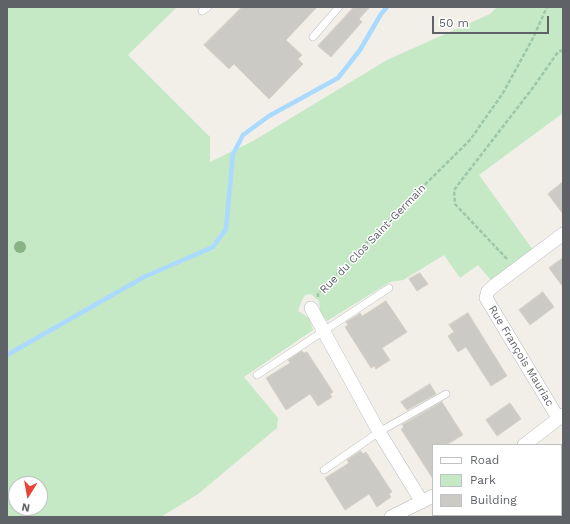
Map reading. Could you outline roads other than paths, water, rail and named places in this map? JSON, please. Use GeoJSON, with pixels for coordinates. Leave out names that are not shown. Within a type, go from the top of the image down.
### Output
{"type":"FeatureCollection","features":[{"type":"Feature","properties":{"kind":"street","name":"Rue François Mauriac"},"geometry":{"type":"LineString","coordinates":[[561,416],[486,298],[488,291],[563,234]]}},
{"type":"Feature","properties":{"kind":"street"},"geometry":{"type":"LineString","coordinates":[[311,308],[379,432],[427,499],[392,517]]}},
{"type":"Feature","properties":{"kind":"street"},"geometry":{"type":"LineString","coordinates":[[525,444],[561,416]]}},
{"type":"Feature","properties":{"kind":"lane"},"geometry":{"type":"LineString","coordinates":[[313,37],[339,7]]}},
{"type":"Feature","properties":{"kind":"lane"},"geometry":{"type":"LineString","coordinates":[[257,375],[389,288]]}},
{"type":"Feature","properties":{"kind":"lane"},"geometry":{"type":"LineString","coordinates":[[324,470],[379,432],[446,394]]}},
{"type":"Feature","properties":{"kind":"waterway"},"geometry":{"type":"LineString","coordinates":[[7,355],[144,277],[213,247],[226,229],[233,154],[243,135],[269,116],[338,78],[360,50],[381,14],[387,7]]}}]}
